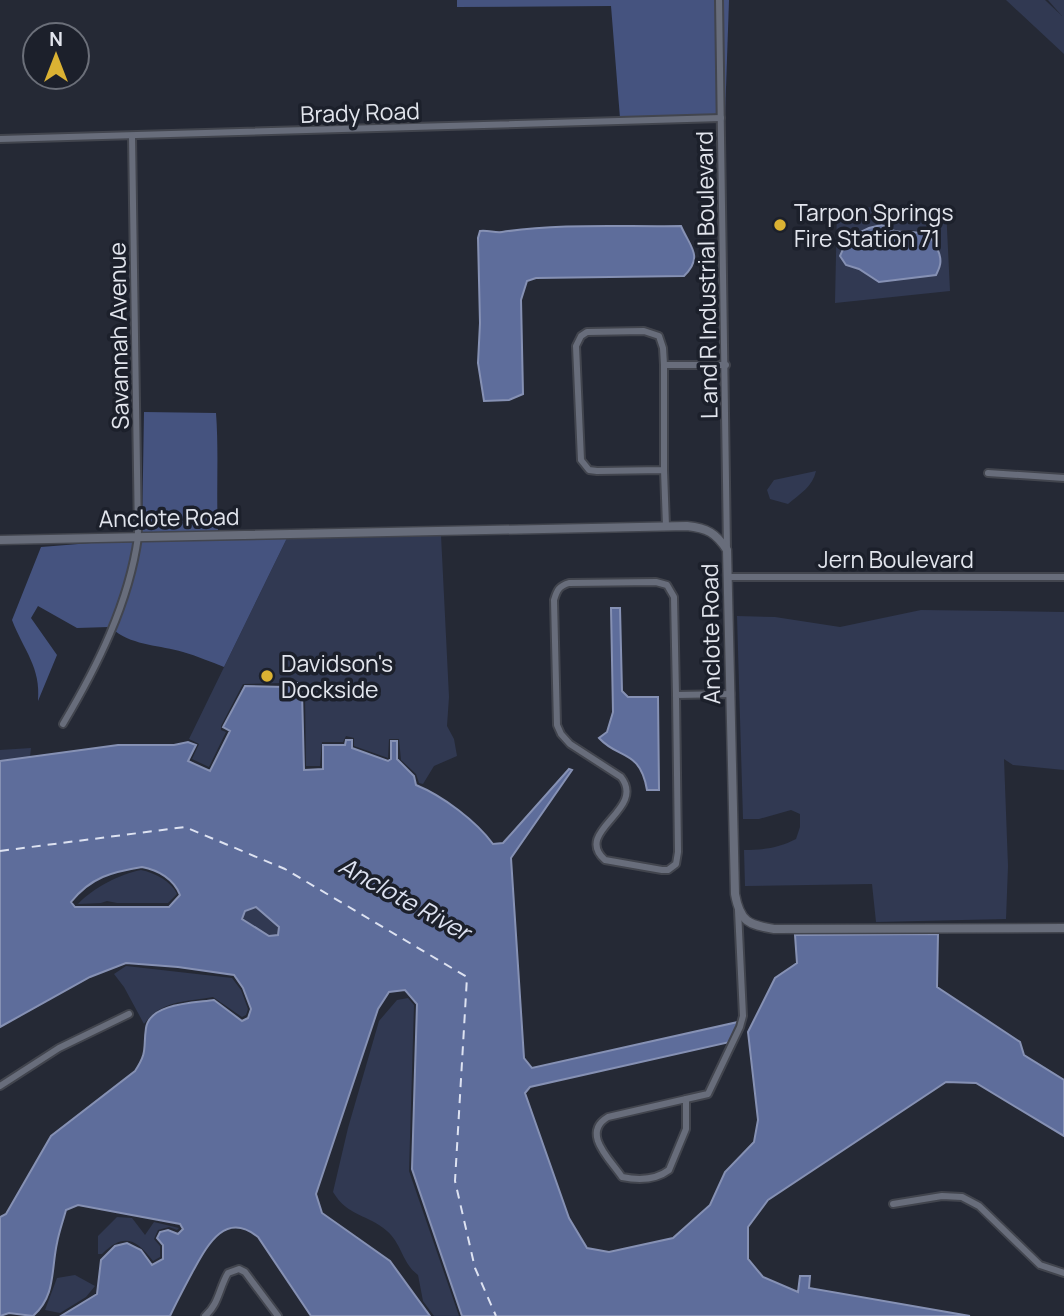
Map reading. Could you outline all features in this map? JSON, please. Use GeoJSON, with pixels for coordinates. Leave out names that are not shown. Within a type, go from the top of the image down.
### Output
{"type":"FeatureCollection","features":[{"type":"Feature","properties":{"kind":"street","name":"L and R Industrial Boulevard"},"geometry":{"type":"LineString","coordinates":[[719,0],[727,550]]}},
{"type":"Feature","properties":{"kind":"street","name":"Brady Road"},"geometry":{"type":"LineString","coordinates":[[0,139],[721,118]]}},
{"type":"Feature","properties":{"kind":"street","name":"Savannah Avenue"},"geometry":{"type":"LineString","coordinates":[[63,724],[113,627],[135,560],[138,537],[132,136]]}},
{"type":"Feature","properties":{"kind":"street"},"geometry":{"type":"LineString","coordinates":[[664,470],[597,471],[584,466],[580,453],[576,346],[581,336],[587,332],[653,332],[661,340],[664,365],[666,526]]}},
{"type":"Feature","properties":{"kind":"street"},"geometry":{"type":"LineString","coordinates":[[664,365],[726,365]]}},
{"type":"Feature","properties":{"kind":"street"},"geometry":{"type":"LineString","coordinates":[[988,473],[1064,478]]}},
{"type":"Feature","properties":{"kind":"street","name":"Anclote Road"},"geometry":{"type":"LineString","coordinates":[[0,540],[666,526],[704,528],[714,533],[727,550],[737,908]]}},
{"type":"Feature","properties":{"kind":"street","name":"Jern Boulevard"},"geometry":{"type":"LineString","coordinates":[[728,577],[1064,577]]}},
{"type":"Feature","properties":{"kind":"street"},"geometry":{"type":"LineString","coordinates":[[656,582],[667,585],[674,597],[676,695],[678,859],[668,870],[605,860],[596,847],[597,838],[628,797],[627,785],[621,777],[570,744],[557,725],[554,600],[562,585],[656,582]]}},
{"type":"Feature","properties":{"kind":"street"},"geometry":{"type":"LineString","coordinates":[[676,695],[731,694]]}},
{"type":"Feature","properties":{"kind":"street"},"geometry":{"type":"LineString","coordinates":[[737,908],[752,925],[774,929],[1064,929]]}},
{"type":"Feature","properties":{"kind":"street"},"geometry":{"type":"LineString","coordinates":[[686,1099],[686,1129],[669,1170],[663,1175],[636,1180],[622,1177],[598,1141],[595,1130],[599,1122],[608,1117],[686,1099],[708,1094],[732,1045],[743,1016],[737,908]]}},
{"type":"Feature","properties":{"kind":"street"},"geometry":{"type":"LineString","coordinates":[[0,1086],[59,1048],[129,1014]]}},
{"type":"Feature","properties":{"kind":"street"},"geometry":{"type":"LineString","coordinates":[[893,1205],[942,1196],[962,1197],[979,1206],[1040,1265],[1064,1273]]}},
{"type":"Feature","properties":{"kind":"street"},"geometry":{"type":"LineString","coordinates":[[205,1316],[212,1310],[228,1273],[239,1269],[245,1272],[278,1316]]}},
{"type":"Feature","properties":{"kind":"shaded area"},"geometry":{"type":"Polygon","coordinates":[[[457,0],[716,0],[718,115],[620,118],[611,6],[457,7],[457,0]]]}},
{"type":"Feature","properties":{"kind":"shaded area"},"geometry":{"type":"Polygon","coordinates":[[[722,0],[729,0],[725,117],[722,0]]]}},
{"type":"Feature","properties":{"kind":"shaded area"},"geometry":{"type":"Polygon","coordinates":[[[1006,0],[1045,0],[1062,16],[1048,0],[1064,0],[1064,54],[1006,0]]]}},
{"type":"Feature","properties":{"kind":"shaded area"},"geometry":{"type":"Polygon","coordinates":[[[837,207],[946,208],[950,291],[835,303],[837,207]],[[887,227],[869,229],[855,267],[936,275],[941,265],[934,246],[923,233],[887,227]]]}},
{"type":"Feature","properties":{"kind":"shaded area"},"geometry":{"type":"Polygon","coordinates":[[[144,412],[216,413],[218,531],[142,533],[144,412]]]}},
{"type":"Feature","properties":{"kind":"shaded area"},"geometry":{"type":"Polygon","coordinates":[[[816,471],[809,485],[788,504],[770,499],[767,490],[774,480],[816,471]]]}},
{"type":"Feature","properties":{"kind":"shaded area"},"geometry":{"type":"Polygon","coordinates":[[[441,535],[449,697],[447,726],[454,739],[457,756],[434,766],[423,784],[419,783],[416,774],[401,760],[399,739],[389,739],[388,758],[354,746],[354,738],[346,736],[343,742],[322,742],[320,766],[306,766],[305,692],[297,681],[285,679],[282,683],[243,684],[221,726],[221,730],[226,732],[209,767],[192,759],[199,744],[189,739],[287,538],[441,535]]]}},
{"type":"Feature","properties":{"kind":"shaded area"},"geometry":{"type":"Polygon","coordinates":[[[287,538],[224,667],[183,652],[131,640],[115,631],[138,561],[141,541],[287,538]]]}},
{"type":"Feature","properties":{"kind":"shaded area"},"geometry":{"type":"Polygon","coordinates":[[[134,541],[132,559],[109,627],[77,628],[38,606],[31,618],[57,655],[38,701],[37,678],[31,659],[12,620],[41,547],[134,541]]]}},
{"type":"Feature","properties":{"kind":"shaded area"},"geometry":{"type":"Polygon","coordinates":[[[921,610],[1064,612],[1064,770],[1013,765],[1004,759],[1008,866],[1006,919],[876,922],[872,884],[745,886],[744,850],[771,848],[796,839],[800,814],[791,810],[759,819],[743,819],[737,616],[775,617],[840,627],[921,610]]]}},
{"type":"Feature","properties":{"kind":"shaded area"},"geometry":{"type":"Polygon","coordinates":[[[31,748],[30,757],[0,761],[0,750],[31,748]]]}},
{"type":"Feature","properties":{"kind":"shaded area"},"geometry":{"type":"Polygon","coordinates":[[[141,870],[162,878],[177,894],[168,903],[107,901],[78,904],[107,882],[141,870]]]}},
{"type":"Feature","properties":{"kind":"shaded area"},"geometry":{"type":"Polygon","coordinates":[[[256,907],[280,927],[278,935],[269,936],[241,919],[245,911],[256,907]]]}},
{"type":"Feature","properties":{"kind":"shaded area"},"geometry":{"type":"Polygon","coordinates":[[[126,966],[232,978],[241,990],[248,1009],[246,1015],[242,1017],[213,997],[166,1006],[144,1024],[114,974],[126,966]]]}},
{"type":"Feature","properties":{"kind":"shaded area"},"geometry":{"type":"Polygon","coordinates":[[[408,998],[414,1005],[409,1171],[459,1316],[434,1316],[423,1301],[418,1275],[392,1236],[380,1225],[345,1206],[333,1192],[348,1128],[379,1021],[397,1000],[408,998]]]}},
{"type":"Feature","properties":{"kind":"shaded area"},"geometry":{"type":"Polygon","coordinates":[[[117,1217],[132,1218],[145,1235],[154,1222],[179,1228],[158,1230],[154,1239],[160,1246],[160,1257],[153,1261],[141,1247],[129,1241],[116,1243],[98,1254],[98,1236],[117,1217]]]}},
{"type":"Feature","properties":{"kind":"shaded area"},"geometry":{"type":"Polygon","coordinates":[[[75,1275],[95,1286],[86,1297],[60,1313],[45,1310],[57,1278],[75,1275]]]}},
{"type":"Feature","properties":{"kind":"water"},"geometry":{"type":"Polygon","coordinates":[[[881,225],[891,230],[918,232],[930,238],[940,256],[936,275],[879,282],[859,269],[846,265],[840,256],[848,238],[881,225]]]}},
{"type":"Feature","properties":{"kind":"water"},"geometry":{"type":"Polygon","coordinates":[[[569,226],[681,226],[694,257],[684,276],[536,278],[527,281],[521,300],[523,394],[509,400],[484,401],[478,363],[480,231],[569,226]]]}},
{"type":"Feature","properties":{"kind":"water"},"geometry":{"type":"Polygon","coordinates":[[[611,608],[620,608],[622,691],[628,697],[658,697],[659,790],[647,790],[644,777],[634,761],[599,738],[607,732],[613,712],[611,608]]]}},
{"type":"Feature","properties":{"kind":"water","name":"Anclote River"},"geometry":{"type":"Polygon","coordinates":[[[285,683],[297,683],[297,692],[302,692],[304,770],[323,769],[323,745],[345,745],[346,740],[352,740],[352,748],[388,761],[391,759],[391,741],[397,741],[397,759],[414,776],[416,785],[458,810],[493,844],[503,843],[569,769],[572,770],[511,858],[524,1058],[532,1068],[738,1022],[730,1042],[530,1087],[525,1093],[569,1218],[587,1248],[609,1252],[673,1238],[710,1205],[725,1172],[754,1142],[758,1120],[748,1032],[775,978],[797,963],[795,935],[938,934],[937,987],[1020,1042],[1024,1055],[1064,1080],[1064,1136],[976,1083],[946,1082],[768,1200],[748,1227],[748,1259],[763,1277],[798,1292],[800,1276],[810,1276],[809,1288],[970,1316],[462,1316],[412,1169],[417,1004],[405,990],[389,992],[378,1009],[316,1194],[322,1213],[390,1261],[430,1316],[311,1316],[258,1237],[236,1227],[218,1234],[204,1251],[170,1316],[61,1316],[97,1294],[101,1260],[115,1246],[127,1243],[141,1250],[152,1265],[163,1259],[163,1245],[157,1238],[160,1232],[168,1230],[178,1234],[183,1229],[180,1224],[78,1205],[66,1210],[46,1300],[33,1316],[9,1313],[0,1316],[0,1217],[6,1214],[51,1136],[135,1071],[143,1054],[146,1028],[149,1020],[156,1014],[174,1006],[214,1000],[242,1021],[248,1018],[251,1009],[243,988],[234,975],[126,963],[90,977],[0,1027],[0,761],[118,745],[174,745],[188,742],[196,745],[188,761],[210,771],[230,731],[223,727],[245,686],[285,687],[285,683]],[[142,867],[94,881],[71,902],[75,907],[169,907],[180,895],[174,884],[154,870],[142,867]],[[256,907],[245,911],[242,919],[269,936],[278,935],[279,927],[256,907]]]}},
{"type":"Feature","properties":{"kind":"ferry route"},"geometry":{"type":"LineString","coordinates":[[0,851],[185,827],[285,869],[467,977],[455,1181],[475,1268],[496,1316]]}},
{"type":"Feature","properties":{"kind":"place","name":"Tarpon Springs Fire Station 71"},"geometry":{"type":"Point","coordinates":[780,225]}},
{"type":"Feature","properties":{"kind":"place","name":"Davidson's Dockside"},"geometry":{"type":"Point","coordinates":[267,676]}}]}
